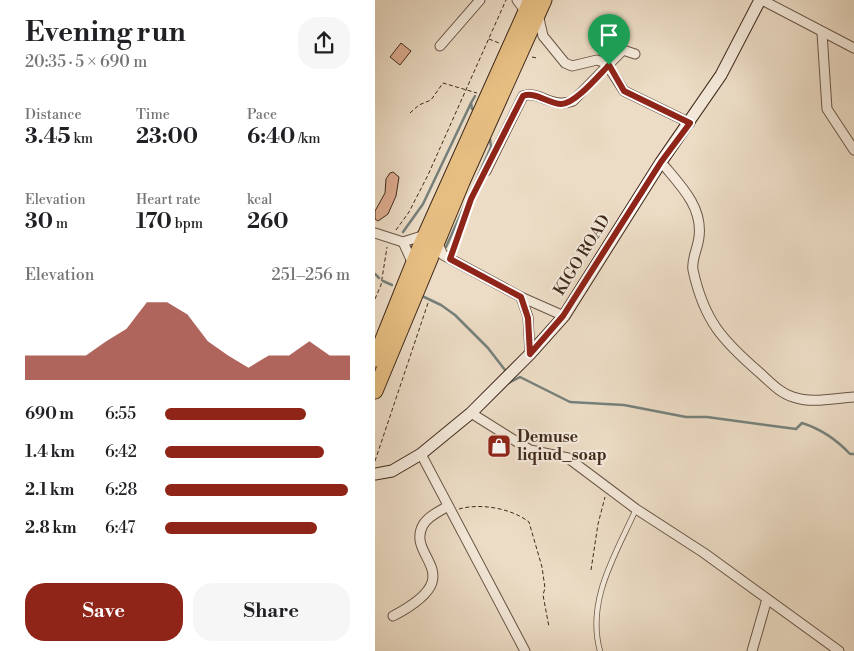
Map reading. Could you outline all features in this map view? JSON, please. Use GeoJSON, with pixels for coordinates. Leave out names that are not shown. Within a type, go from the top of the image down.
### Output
{"type":"FeatureCollection","features":[{"type":"Feature","properties":{"kind":"highway"},"geometry":{"type":"LineString","coordinates":[[375,391],[437,250],[523,45],[531,5]]}},
{"type":"Feature","properties":{"kind":"highway"},"geometry":{"type":"LineString","coordinates":[[375,359],[413,265],[437,250],[487,96],[531,5]]}},
{"type":"Feature","properties":{"kind":"street"},"geometry":{"type":"LineString","coordinates":[[440,46],[480,0]]}},
{"type":"Feature","properties":{"kind":"street"},"geometry":{"type":"LineString","coordinates":[[761,0],[821,33],[854,48]]}},
{"type":"Feature","properties":{"kind":"street","name":"KIGO ROAD"},"geometry":{"type":"LineString","coordinates":[[375,474],[392,471],[421,454],[471,413],[530,354],[563,316],[661,162],[690,123],[721,75],[761,0]]}},
{"type":"Feature","properties":{"kind":"street"},"geometry":{"type":"LineString","coordinates":[[531,5],[543,36],[568,66],[576,66],[597,60],[609,65],[624,91],[690,123]]}},
{"type":"Feature","properties":{"kind":"street"},"geometry":{"type":"LineString","coordinates":[[821,33],[827,109],[854,150]]}},
{"type":"Feature","properties":{"kind":"street"},"geometry":{"type":"LineString","coordinates":[[523,45],[543,36]]}},
{"type":"Feature","properties":{"kind":"street"},"geometry":{"type":"LineString","coordinates":[[486,171],[523,96],[538,97],[562,105],[573,101],[623,50],[635,54]]}},
{"type":"Feature","properties":{"kind":"street"},"geometry":{"type":"LineString","coordinates":[[661,162],[684,189],[697,214],[700,234],[693,270],[712,322],[721,337],[775,387],[793,397],[809,400],[854,397]]}},
{"type":"Feature","properties":{"kind":"street"},"geometry":{"type":"LineString","coordinates":[[375,233],[437,250],[521,297],[563,316]]}},
{"type":"Feature","properties":{"kind":"street"},"geometry":{"type":"LineString","coordinates":[[403,242],[413,265]]}},
{"type":"Feature","properties":{"kind":"street"},"geometry":{"type":"LineString","coordinates":[[521,297],[528,318],[530,354]]}},
{"type":"Feature","properties":{"kind":"street"},"geometry":{"type":"LineString","coordinates":[[471,413],[530,450],[568,458],[636,509],[704,553],[839,651]]}},
{"type":"Feature","properties":{"kind":"street"},"geometry":{"type":"LineString","coordinates":[[421,454],[525,651]]}},
{"type":"Feature","properties":{"kind":"street"},"geometry":{"type":"LineString","coordinates":[[393,616],[420,600],[432,584],[434,573],[422,542],[422,528],[427,520],[449,509]]}},
{"type":"Feature","properties":{"kind":"street"},"geometry":{"type":"LineString","coordinates":[[752,651],[767,599]]}},
{"type":"Feature","properties":{"kind":"lane"},"geometry":{"type":"LineString","coordinates":[[600,651],[597,628],[599,594],[604,578],[636,509]]}},
{"type":"Feature","properties":{"kind":"path"},"geometry":{"type":"LineString","coordinates":[[375,299],[381,285],[385,252],[391,238],[409,212],[428,175],[506,0]]}},
{"type":"Feature","properties":{"kind":"path"},"geometry":{"type":"LineString","coordinates":[[410,113],[419,105],[431,100],[443,83],[487,96]]}},
{"type":"Feature","properties":{"kind":"path"},"geometry":{"type":"LineString","coordinates":[[437,250],[471,199],[486,171]]}},
{"type":"Feature","properties":{"kind":"path"},"geometry":{"type":"LineString","coordinates":[[375,460],[428,303]]}},
{"type":"Feature","properties":{"kind":"path"},"geometry":{"type":"LineString","coordinates":[[591,570],[597,524],[608,489]]}},
{"type":"Feature","properties":{"kind":"path"},"geometry":{"type":"LineString","coordinates":[[449,509],[481,505],[495,508],[529,522],[542,567],[545,588],[543,595],[549,627]]}},
{"type":"Feature","properties":{"kind":"building"},"geometry":{"type":"Polygon","coordinates":[[[401,43],[411,51],[400,65],[390,57],[401,43]]]}},
{"type":"Feature","properties":{"kind":"building"},"geometry":{"type":"Polygon","coordinates":[[[393,172],[399,177],[396,196],[388,214],[378,221],[375,219],[375,211],[385,193],[386,179],[393,172]]]}},
{"type":"Feature","properties":{"kind":"waterway"},"geometry":{"type":"LineString","coordinates":[[472,109],[471,103],[475,96]]}},
{"type":"Feature","properties":{"kind":"waterway"},"geometry":{"type":"LineString","coordinates":[[403,232],[423,204],[471,103]]}},
{"type":"Feature","properties":{"kind":"waterway"},"geometry":{"type":"LineString","coordinates":[[446,247],[491,147],[490,139]]}},
{"type":"Feature","properties":{"kind":"waterway"},"geometry":{"type":"LineString","coordinates":[[375,274],[379,278]]}},
{"type":"Feature","properties":{"kind":"waterway"},"geometry":{"type":"LineString","coordinates":[[383,281],[392,285]]}},
{"type":"Feature","properties":{"kind":"waterway"},"geometry":{"type":"LineString","coordinates":[[422,296],[441,305],[455,315],[488,348],[505,370]]}},
{"type":"Feature","properties":{"kind":"waterway"},"geometry":{"type":"LineString","coordinates":[[505,385],[520,377],[570,402],[624,405],[686,417],[707,417],[796,429],[802,423],[822,431],[850,454],[854,454]]}},
{"type":"Feature","properties":{"kind":"place","name":"Demuse liqiud_soap"},"geometry":{"type":"Point","coordinates":[499,446]}},
{"type":"Feature","properties":{"kind":"route"},"geometry":{"type":"LineString","coordinates":[[609,65],[624,91],[690,123],[661,162],[571,305],[530,354],[528,318],[521,297],[450,259],[471,199],[523,96],[538,97],[562,105],[573,101],[609,65]]}}]}
